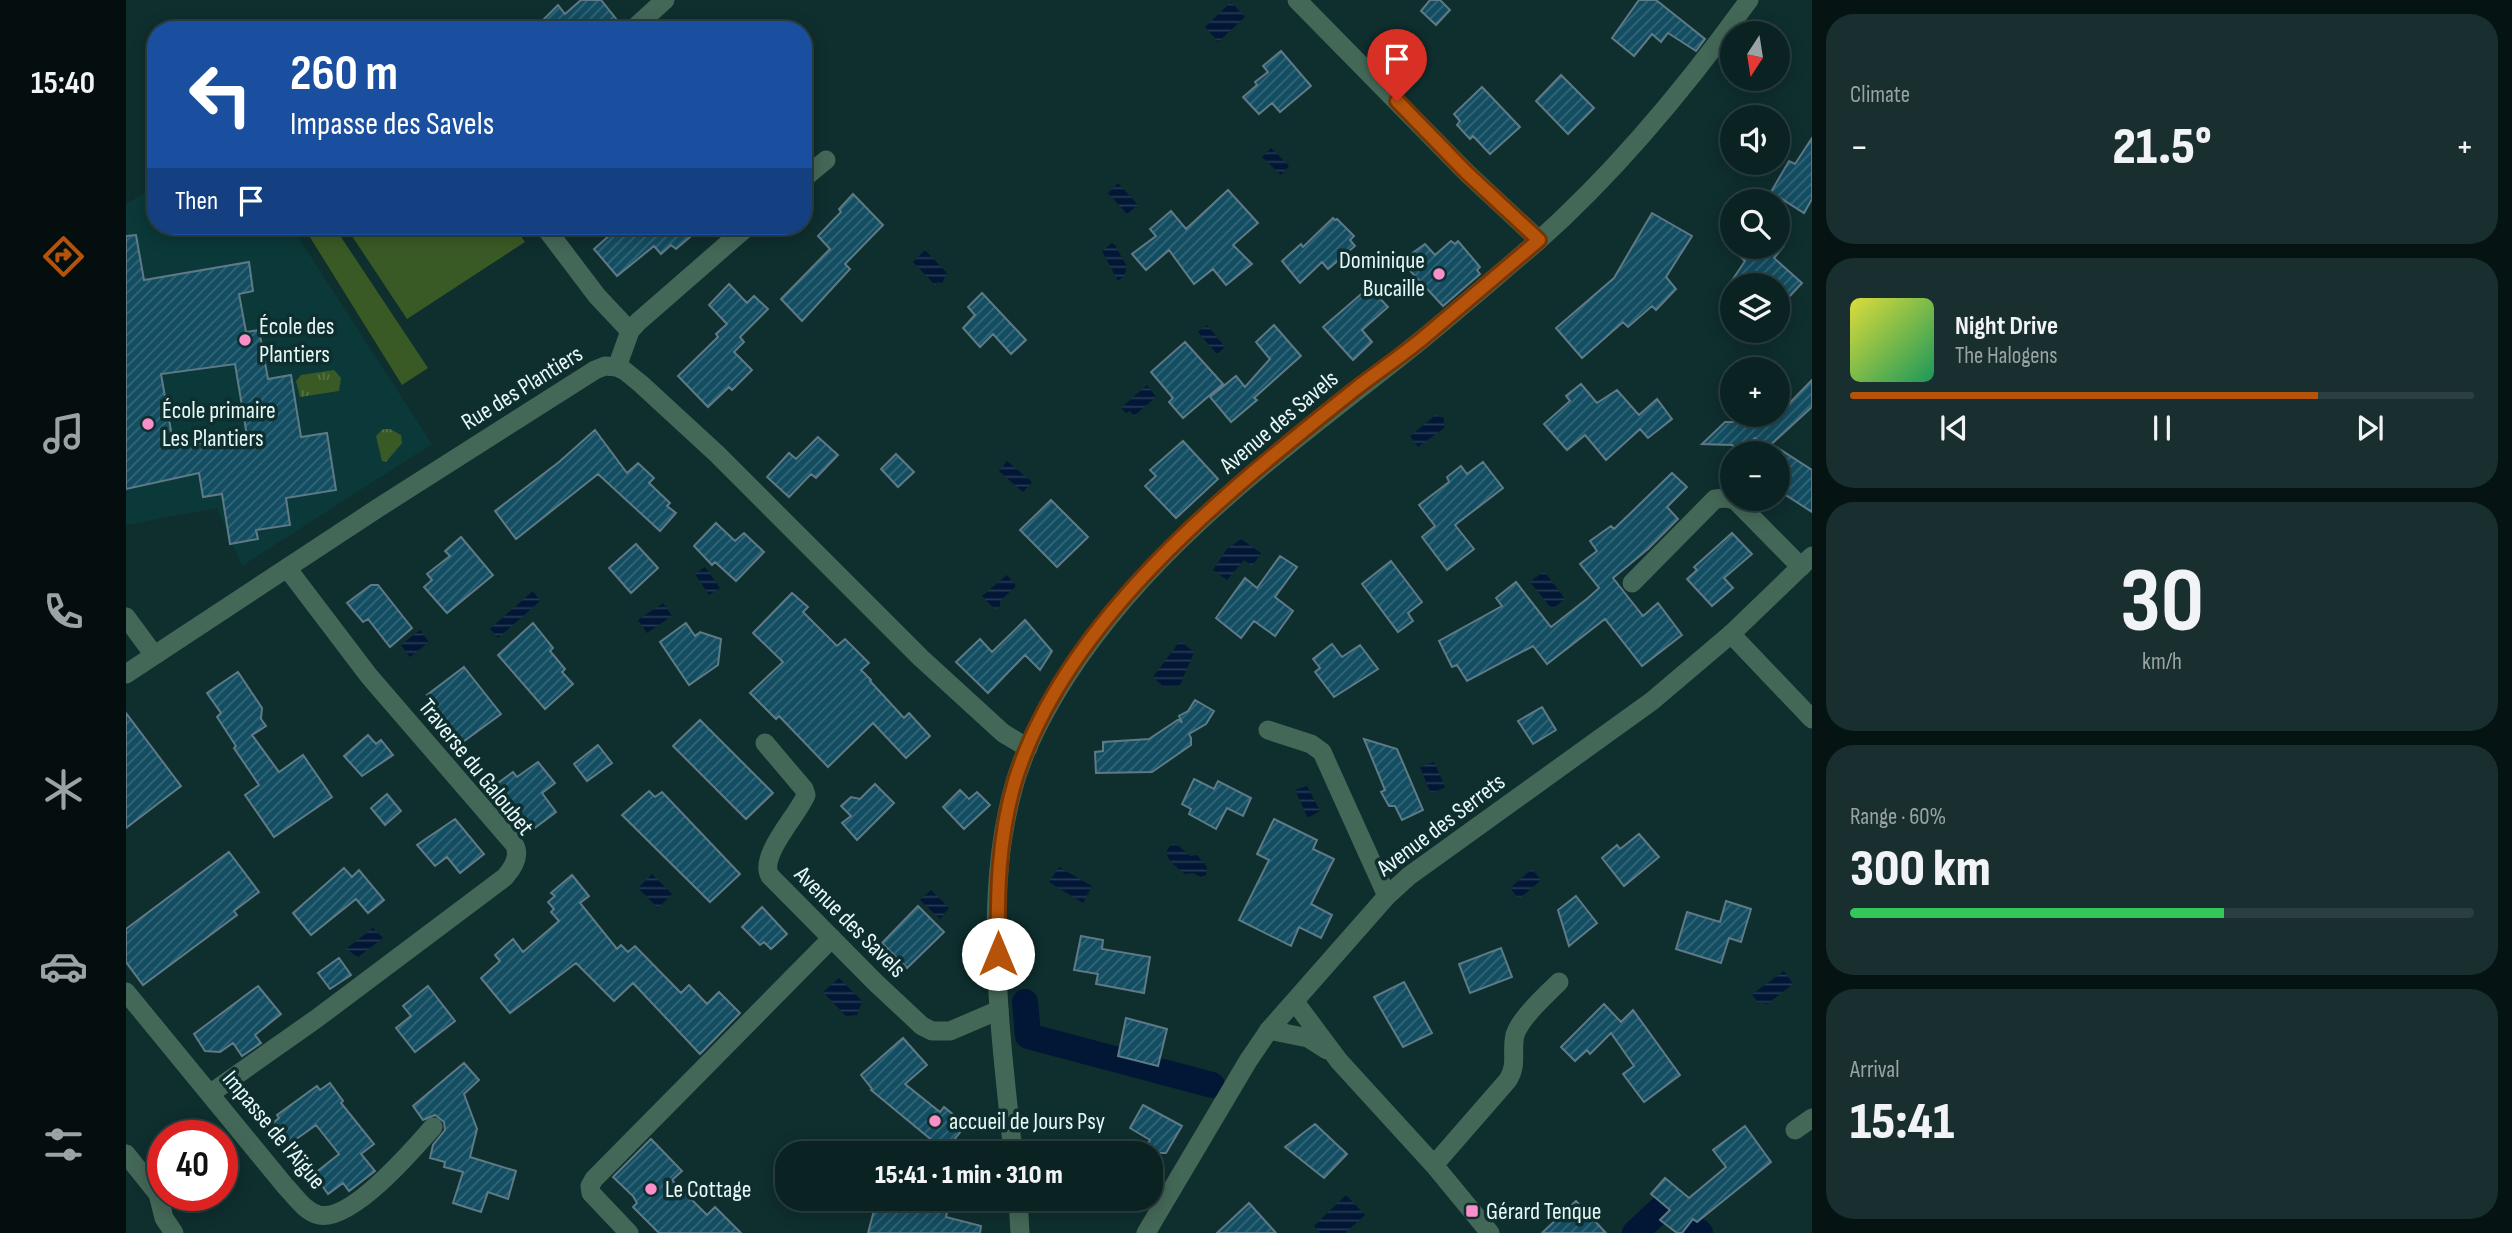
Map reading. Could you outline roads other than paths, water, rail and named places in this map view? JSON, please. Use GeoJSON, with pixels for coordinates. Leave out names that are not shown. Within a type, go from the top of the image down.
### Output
{"type":"FeatureCollection","features":[{"type":"Feature","properties":{"kind":"street"},"geometry":{"type":"LineString","coordinates":[[642,21],[665,0]]}},
{"type":"Feature","properties":{"kind":"street"},"geometry":{"type":"LineString","coordinates":[[1297,0],[1467,173],[1539,240]]}},
{"type":"Feature","properties":{"kind":"street","name":"Avenue des Savels"},"geometry":{"type":"LineString","coordinates":[[1012,1141],[999,1010],[1000,853],[1015,782],[1028,748],[1038,725],[1091,639],[1164,554],[1324,415],[1422,339],[1539,240],[1670,103],[1749,0]]}},
{"type":"Feature","properties":{"kind":"street"},"geometry":{"type":"LineString","coordinates":[[812,172],[826,160]]}},
{"type":"Feature","properties":{"kind":"street"},"geometry":{"type":"LineString","coordinates":[[551,235],[597,296],[630,331]]}},
{"type":"Feature","properties":{"kind":"street"},"geometry":{"type":"LineString","coordinates":[[617,367],[630,331],[687,277],[737,235]]}},
{"type":"Feature","properties":{"kind":"street","name":"Rue des Plantiers"},"geometry":{"type":"LineString","coordinates":[[126,674],[378,508],[595,370],[606,366],[625,370],[641,384],[717,454],[921,658],[1003,733],[1028,748]]}},
{"type":"Feature","properties":{"kind":"street"},"geometry":{"type":"LineString","coordinates":[[1632,583],[1715,499],[1735,500],[1806,561]]}},
{"type":"Feature","properties":{"kind":"street","name":"Avenue des Serrets"},"geometry":{"type":"LineString","coordinates":[[1146,1233],[1269,1030],[1387,896],[1409,876],[1652,701],[1731,635],[1806,561]]}},
{"type":"Feature","properties":{"kind":"street","name":"Traverse du Galoubet"},"geometry":{"type":"LineString","coordinates":[[211,1093],[317,1018],[505,877],[517,856],[514,844],[369,676],[287,568]]}},
{"type":"Feature","properties":{"kind":"street"},"geometry":{"type":"LineString","coordinates":[[126,617],[154,655]]}},
{"type":"Feature","properties":{"kind":"street"},"geometry":{"type":"LineString","coordinates":[[1731,635],[1812,719]]}},
{"type":"Feature","properties":{"kind":"street"},"geometry":{"type":"LineString","coordinates":[[1268,730],[1311,744],[1322,752],[1387,896]]}},
{"type":"Feature","properties":{"kind":"street","name":"Avenue des Savels"},"geometry":{"type":"LineString","coordinates":[[765,743],[804,789],[806,795],[767,858],[767,871],[914,1020],[932,1031],[950,1031],[999,1010]]}},
{"type":"Feature","properties":{"kind":"street"},"geometry":{"type":"LineString","coordinates":[[629,1233],[591,1193],[590,1186],[594,1179],[832,939]]}},
{"type":"Feature","properties":{"kind":"street"},"geometry":{"type":"LineString","coordinates":[[1434,1166],[1508,1080],[1515,1063],[1514,1045],[1518,1027],[1559,982]]}},
{"type":"Feature","properties":{"kind":"street","name":"Impasse de l'Aïgue"},"geometry":{"type":"LineString","coordinates":[[126,992],[286,1187],[305,1208],[320,1215],[337,1212],[376,1186],[433,1127]]}},
{"type":"Feature","properties":{"kind":"street"},"geometry":{"type":"LineString","coordinates":[[1294,1002],[1339,1060],[1490,1233]]}},
{"type":"Feature","properties":{"kind":"street"},"geometry":{"type":"LineString","coordinates":[[1269,1030],[1308,1038],[1339,1060]]}},
{"type":"Feature","properties":{"kind":"street"},"geometry":{"type":"LineString","coordinates":[[1795,1130],[1812,1118]]}},
{"type":"Feature","properties":{"kind":"street"},"geometry":{"type":"LineString","coordinates":[[126,1154],[158,1194],[164,1218],[174,1233]]}},
{"type":"Feature","properties":{"kind":"street"},"geometry":{"type":"LineString","coordinates":[[1019,1211],[1020,1233]]}},
{"type":"Feature","properties":{"kind":"waterway"},"geometry":{"type":"LineString","coordinates":[[1025,1002],[1028,1036],[1212,1085]]}},
{"type":"Feature","properties":{"kind":"waterway"},"geometry":{"type":"LineString","coordinates":[[1635,1233],[1664,1206],[1700,1233]]}},
{"type":"Feature","properties":{"kind":"place","name":"Dominique Bucaille"},"geometry":{"type":"Point","coordinates":[1439,274]}},
{"type":"Feature","properties":{"kind":"place","name":"École des Plantiers"},"geometry":{"type":"Point","coordinates":[245,340]}},
{"type":"Feature","properties":{"kind":"place","name":"École primaire Les Plantiers"},"geometry":{"type":"Point","coordinates":[148,424]}},
{"type":"Feature","properties":{"kind":"place","name":"accueil de Jours Psy"},"geometry":{"type":"Point","coordinates":[935,1121]}},
{"type":"Feature","properties":{"kind":"place","name":"Le Cottage"},"geometry":{"type":"Point","coordinates":[651,1189]}},
{"type":"Feature","properties":{"kind":"place","name":"Gérard Tenque"},"geometry":{"type":"Point","coordinates":[1472,1211]}}]}
